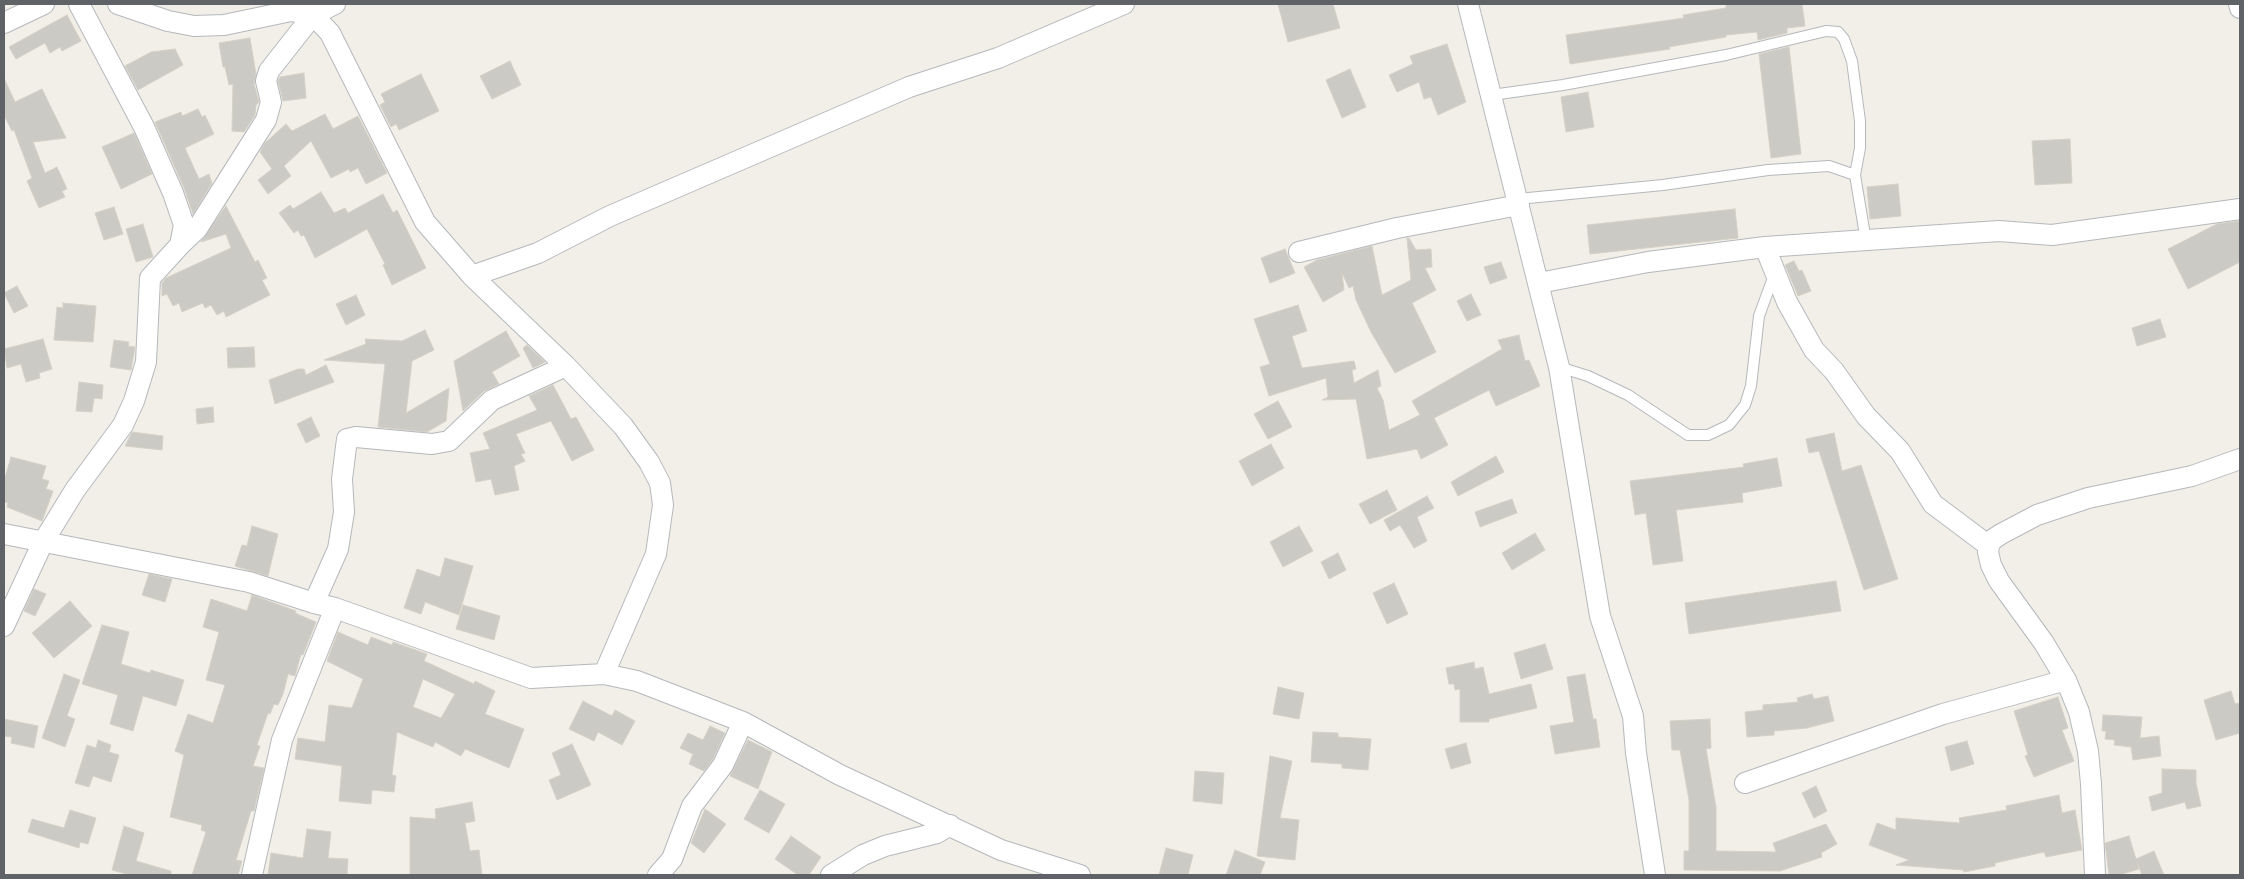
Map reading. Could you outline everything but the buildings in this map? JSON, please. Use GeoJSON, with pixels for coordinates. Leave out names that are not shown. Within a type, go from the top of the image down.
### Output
{"type":"FeatureCollection","features":[{"type":"Feature","properties":{"kind":"street"},"geometry":{"type":"LineString","coordinates":[[4,23],[44,4]]}},
{"type":"Feature","properties":{"kind":"street"},"geometry":{"type":"LineString","coordinates":[[79,4],[144,127],[173,193],[184,225],[180,245]]}},
{"type":"Feature","properties":{"kind":"street"},"geometry":{"type":"LineString","coordinates":[[118,4],[168,21],[194,26],[224,25],[291,11],[313,16],[330,33],[425,222],[472,276],[566,366],[622,426],[649,462],[660,483],[662,505],[656,554],[604,674]]}},
{"type":"Feature","properties":{"kind":"street"},"geometry":{"type":"LineString","coordinates":[[4,626],[43,542],[75,490],[123,425],[134,401],[146,362],[150,278],[197,229],[266,120],[271,102],[266,81],[269,71],[313,16],[335,4]]}},
{"type":"Feature","properties":{"kind":"street"},"geometry":{"type":"LineString","coordinates":[[472,276],[538,253],[610,216],[909,87],[998,58],[1080,12],[1124,4]]}},
{"type":"Feature","properties":{"kind":"street"},"geometry":{"type":"LineString","coordinates":[[1468,4],[1559,368],[1600,616],[1633,716],[1636,753],[1655,875]]}},
{"type":"Feature","properties":{"kind":"street"},"geometry":{"type":"LineString","coordinates":[[2239,4],[2240,8]]}},
{"type":"Feature","properties":{"kind":"street"},"geometry":{"type":"LineString","coordinates":[[1300,252],[1397,228],[1518,202]]}},
{"type":"Feature","properties":{"kind":"street"},"geometry":{"type":"LineString","coordinates":[[1539,283],[1648,262],[1765,247],[1999,232],[2052,235],[2240,209]]}},
{"type":"Feature","properties":{"kind":"street"},"geometry":{"type":"LineString","coordinates":[[1765,247],[1787,302],[1814,350],[1834,371],[1866,416],[1900,451],[1933,504],[1989,546]]}},
{"type":"Feature","properties":{"kind":"street"},"geometry":{"type":"LineString","coordinates":[[314,603],[338,548],[344,512],[342,479],[347,440],[356,437],[432,444],[449,442],[492,400],[566,366]]}},
{"type":"Feature","properties":{"kind":"street"},"geometry":{"type":"LineString","coordinates":[[2095,875],[2094,831],[2088,752],[2079,712],[2066,680],[2028,619],[1999,580],[1991,565],[1988,552],[1989,546],[1992,540],[2001,534],[2037,515],[2088,498],[2192,476],[2240,459]]}},
{"type":"Feature","properties":{"kind":"street"},"geometry":{"type":"LineString","coordinates":[[4,534],[249,582],[335,608],[531,678],[604,674],[637,681],[743,722],[840,775],[1001,850],[1080,875]]}},
{"type":"Feature","properties":{"kind":"street"},"geometry":{"type":"LineString","coordinates":[[252,875],[282,740],[335,608]]}},
{"type":"Feature","properties":{"kind":"street"},"geometry":{"type":"LineString","coordinates":[[1745,783],[1943,714],[2066,680]]}},
{"type":"Feature","properties":{"kind":"street"},"geometry":{"type":"LineString","coordinates":[[658,875],[672,859],[692,806],[723,765],[743,722]]}},
{"type":"Feature","properties":{"kind":"street"},"geometry":{"type":"LineString","coordinates":[[831,875],[863,855],[885,846],[937,833],[950,825]]}},
{"type":"Feature","properties":{"kind":"lane"},"geometry":{"type":"LineString","coordinates":[[1492,95],[1592,80],[1726,55],[1826,31],[1838,32],[1844,39],[1852,61],[1859,112],[1860,148],[1854,175],[1866,242]]}},
{"type":"Feature","properties":{"kind":"lane"},"geometry":{"type":"LineString","coordinates":[[1518,202],[1663,186],[1768,170],[1829,166],[1854,175]]}},
{"type":"Feature","properties":{"kind":"lane"},"geometry":{"type":"LineString","coordinates":[[1559,368],[1588,376],[1628,395],[1688,435],[1708,435],[1729,425],[1746,405],[1752,386],[1759,316],[1775,274]]}}]}
